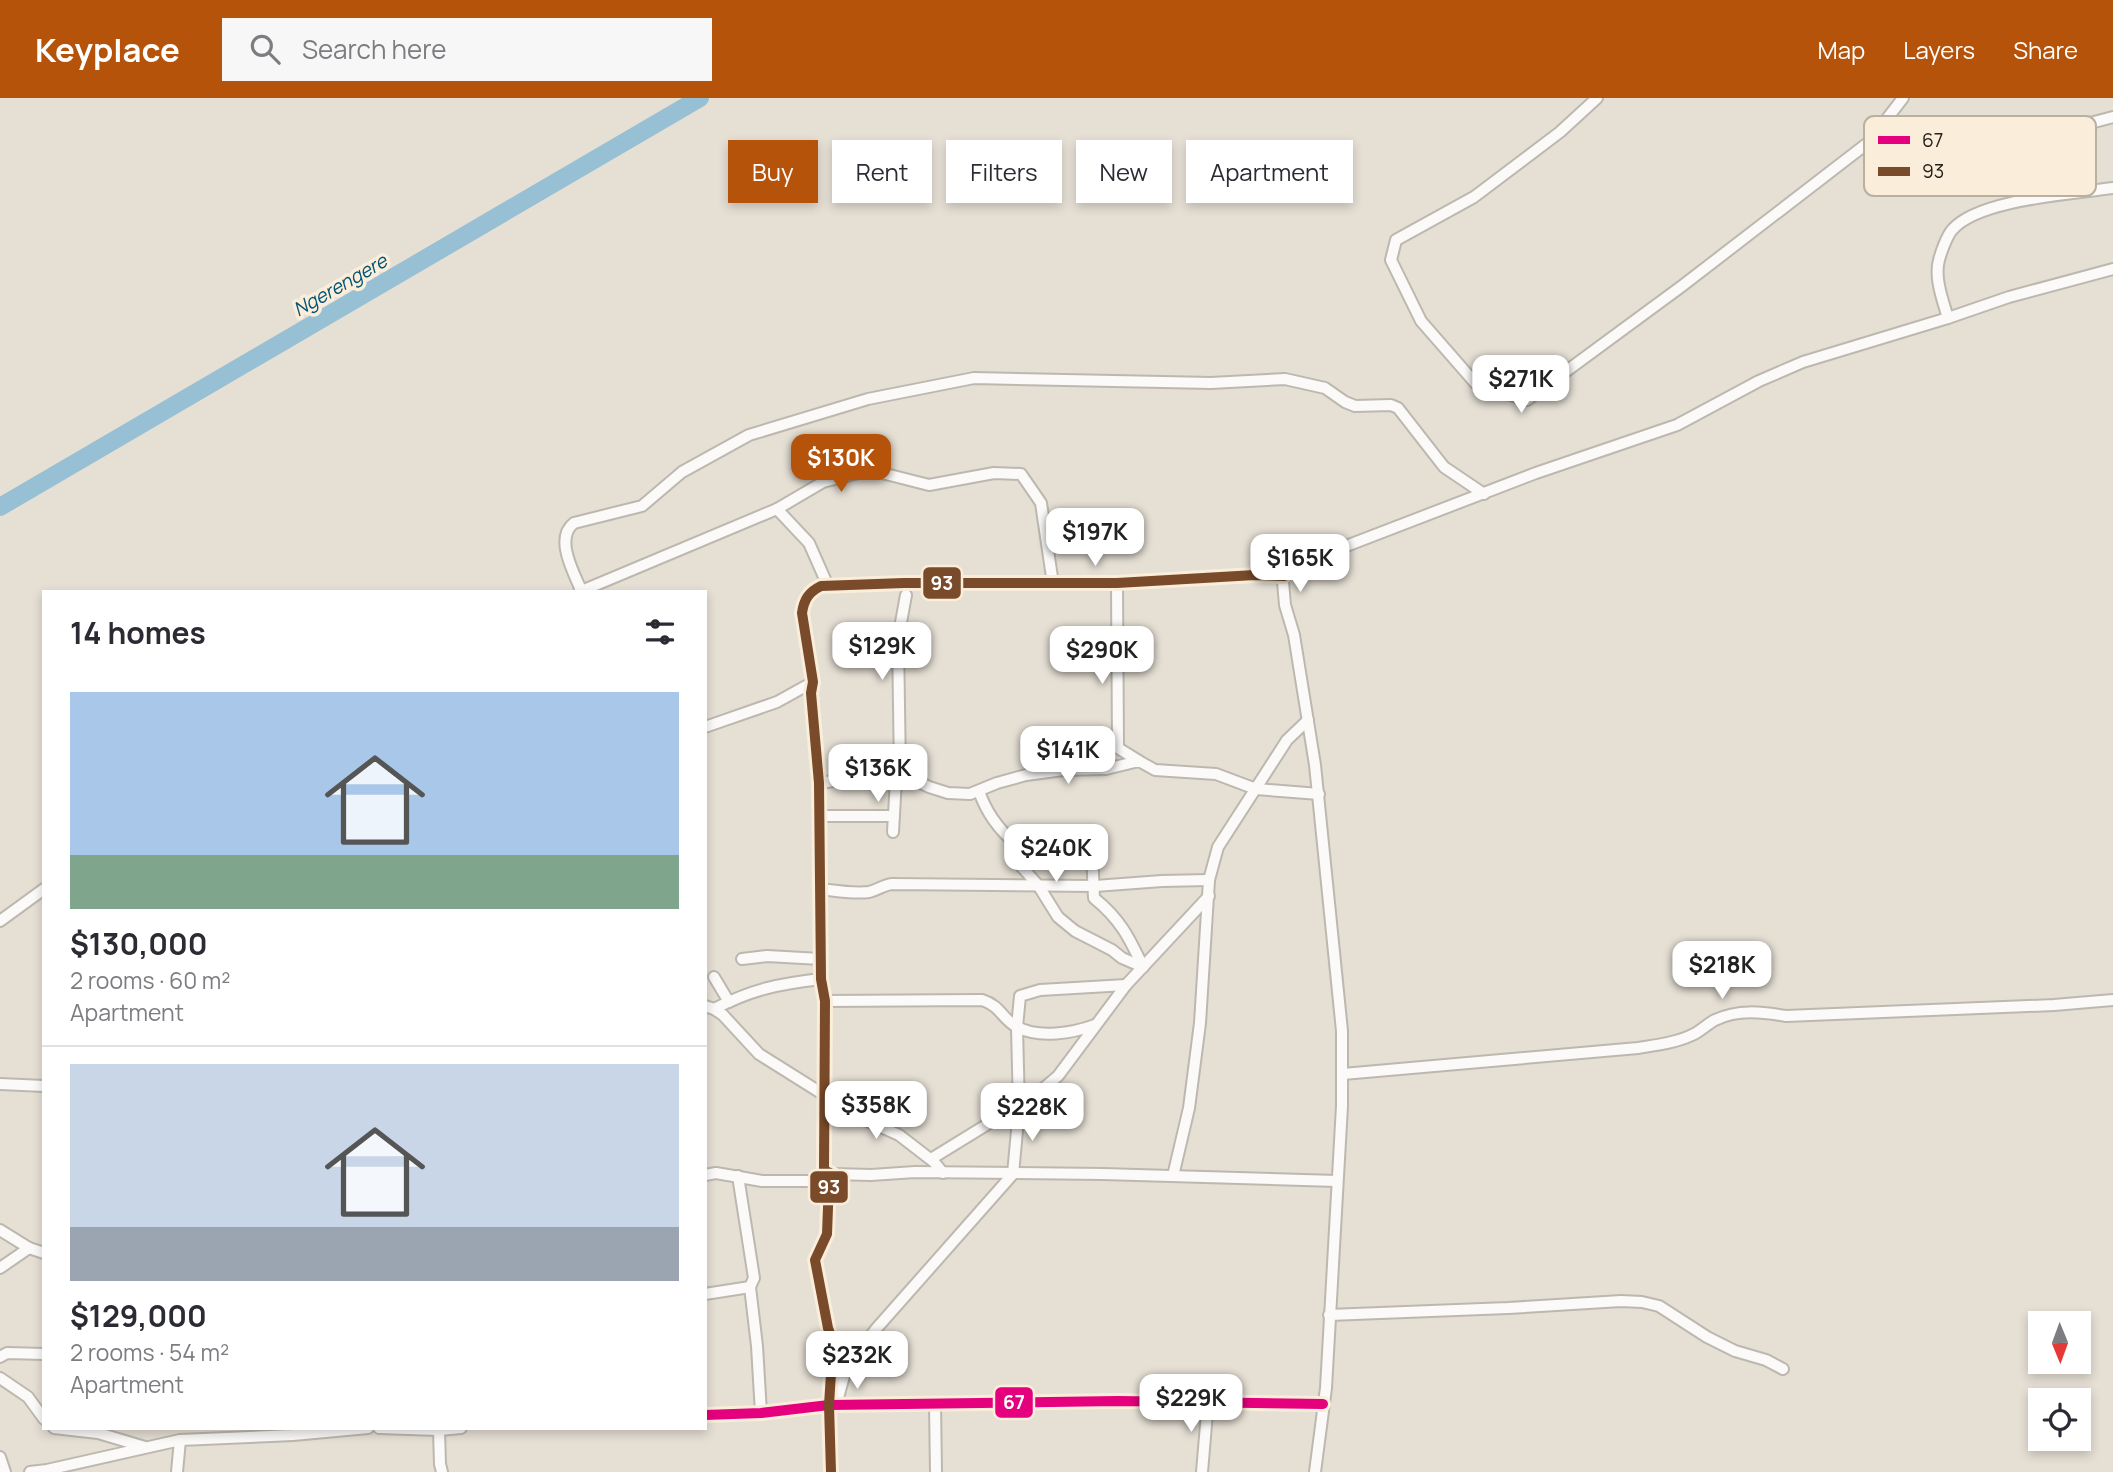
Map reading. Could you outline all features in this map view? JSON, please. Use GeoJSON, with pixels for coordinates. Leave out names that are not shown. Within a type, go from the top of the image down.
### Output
{"type":"FeatureCollection","features":[{"type":"Feature","properties":{"kind":"street"},"geometry":{"type":"LineString","coordinates":[[1597,98],[1560,132],[1474,197],[1396,240],[1391,260],[1421,321],[1476,384],[1527,400],[1682,286],[1864,146]]}},
{"type":"Feature","properties":{"kind":"street"},"geometry":{"type":"LineString","coordinates":[[1889,116],[1903,98]]}},
{"type":"Feature","properties":{"kind":"street"},"geometry":{"type":"LineString","coordinates":[[2096,121],[2113,117]]}},
{"type":"Feature","properties":{"kind":"street"},"geometry":{"type":"LineString","coordinates":[[1948,318],[1940,288],[1938,261],[1952,230],[1971,215],[2005,204],[2059,196]]}},
{"type":"Feature","properties":{"kind":"street"},"geometry":{"type":"LineString","coordinates":[[1315,1472],[1329,1315],[1343,1074],[1342,1031],[1319,794],[1293,635],[1285,605],[1284,576],[1289,568],[1536,473],[1677,425],[1759,381],[1803,362],[2009,297],[2113,269]]}},
{"type":"Feature","properties":{"kind":"street"},"geometry":{"type":"LineString","coordinates":[[580,590],[567,558],[566,547],[567,531],[574,523],[642,506],[682,472],[749,435],[803,421],[868,399],[974,378],[1211,383],[1285,379],[1310,384],[1325,388],[1345,402],[1355,405],[1391,405],[1398,408],[1444,467],[1484,494]]}},
{"type":"Feature","properties":{"kind":"street"},"geometry":{"type":"LineString","coordinates":[[582,590],[777,509],[823,482],[870,470],[929,485],[994,473],[1021,474],[1041,503],[1053,583]]}},
{"type":"Feature","properties":{"kind":"street"},"geometry":{"type":"LineString","coordinates":[[777,509],[809,543],[828,586]]}},
{"type":"Feature","properties":{"kind":"street"},"geometry":{"type":"LineString","coordinates":[[831,1472],[833,1342],[815,1260],[827,1234],[831,1186],[831,1178],[824,1170],[825,1001],[821,979],[820,783],[811,693],[813,682],[802,613],[804,603],[810,592],[821,586],[904,583],[1117,583],[1255,575],[1284,576]]}},
{"type":"Feature","properties":{"kind":"street"},"geometry":{"type":"LineString","coordinates":[[1117,583],[1118,748],[1155,769],[1216,774],[1256,789],[1319,794]]}},
{"type":"Feature","properties":{"kind":"street"},"geometry":{"type":"LineString","coordinates":[[893,832],[898,775],[898,639],[906,595]]}},
{"type":"Feature","properties":{"kind":"street"},"geometry":{"type":"LineString","coordinates":[[707,726],[777,702],[813,682]]}},
{"type":"Feature","properties":{"kind":"street"},"geometry":{"type":"LineString","coordinates":[[1173,1176],[1189,1108],[1200,1023],[1209,880],[1218,847],[1287,740],[1308,719]]}},
{"type":"Feature","properties":{"kind":"street"},"geometry":{"type":"LineString","coordinates":[[820,783],[898,775],[948,793],[970,793],[1026,775],[1063,770],[1106,769],[1139,761]]}},
{"type":"Feature","properties":{"kind":"street"},"geometry":{"type":"LineString","coordinates":[[979,791],[983,803],[1003,834],[1017,845],[1020,865],[1038,885],[1058,918],[1075,931],[1143,967]]}},
{"type":"Feature","properties":{"kind":"street"},"geometry":{"type":"LineString","coordinates":[[820,816],[894,816]]}},
{"type":"Feature","properties":{"kind":"street"},"geometry":{"type":"LineString","coordinates":[[1017,845],[1054,836]]}},
{"type":"Feature","properties":{"kind":"street"},"geometry":{"type":"LineString","coordinates":[[1092,851],[1094,898],[1112,912],[1127,933],[1143,967]]}},
{"type":"Feature","properties":{"kind":"street"},"geometry":{"type":"LineString","coordinates":[[821,889],[858,893],[874,891],[885,884],[1092,886],[1209,880]]}},
{"type":"Feature","properties":{"kind":"street"},"geometry":{"type":"LineString","coordinates":[[0,921],[42,890]]}},
{"type":"Feature","properties":{"kind":"street"},"geometry":{"type":"LineString","coordinates":[[931,1159],[982,1126],[1019,1109],[1058,1076],[1126,985],[1209,896]]}},
{"type":"Feature","properties":{"kind":"street"},"geometry":{"type":"LineString","coordinates":[[742,959],[767,956],[821,959]]}},
{"type":"Feature","properties":{"kind":"street"},"geometry":{"type":"LineString","coordinates":[[714,977],[729,1002]]}},
{"type":"Feature","properties":{"kind":"street"},"geometry":{"type":"LineString","coordinates":[[710,1007],[776,984],[821,979]]}},
{"type":"Feature","properties":{"kind":"street"},"geometry":{"type":"LineString","coordinates":[[833,1405],[846,1368],[876,1329],[1013,1174],[1019,1109],[1017,1027],[1020,996],[1040,990],[1126,985]]}},
{"type":"Feature","properties":{"kind":"street"},"geometry":{"type":"LineString","coordinates":[[825,1001],[982,1000],[992,1003],[1017,1027],[1041,1033],[1079,1031],[1095,1024]]}},
{"type":"Feature","properties":{"kind":"street"},"geometry":{"type":"LineString","coordinates":[[1343,1074],[1638,1048],[1675,1041],[1735,1013],[1786,1016],[2054,1005],[2113,1000]]}},
{"type":"Feature","properties":{"kind":"street"},"geometry":{"type":"LineString","coordinates":[[710,1007],[759,1054],[861,1118],[899,1135],[931,1159],[943,1173]]}},
{"type":"Feature","properties":{"kind":"street"},"geometry":{"type":"LineString","coordinates":[[0,1084],[42,1086]]}},
{"type":"Feature","properties":{"kind":"street"},"geometry":{"type":"LineString","coordinates":[[707,1175],[716,1173],[762,1181],[943,1173],[1337,1181]]}},
{"type":"Feature","properties":{"kind":"street"},"geometry":{"type":"LineString","coordinates":[[738,1176],[754,1278],[750,1287],[761,1413]]}},
{"type":"Feature","properties":{"kind":"street"},"geometry":{"type":"LineString","coordinates":[[0,1230],[42,1253]]}},
{"type":"Feature","properties":{"kind":"street"},"geometry":{"type":"LineString","coordinates":[[0,1268],[29,1248]]}},
{"type":"Feature","properties":{"kind":"street"},"geometry":{"type":"LineString","coordinates":[[707,1294],[750,1287]]}},
{"type":"Feature","properties":{"kind":"street"},"geometry":{"type":"LineString","coordinates":[[1329,1315],[1642,1302],[1659,1306],[1735,1352],[1766,1360],[1783,1369]]}},
{"type":"Feature","properties":{"kind":"street"},"geometry":{"type":"LineString","coordinates":[[0,1357],[7,1353],[42,1354]]}},
{"type":"Feature","properties":{"kind":"street"},"geometry":{"type":"LineString","coordinates":[[0,1378],[28,1397],[42,1416]]}},
{"type":"Feature","properties":{"kind":"street"},"geometry":{"type":"LineString","coordinates":[[707,1415],[761,1413],[833,1405],[1208,1401],[1323,1404]]}},
{"type":"Feature","properties":{"kind":"street"},"geometry":{"type":"LineString","coordinates":[[1202,1472],[1208,1401]]}},
{"type":"Feature","properties":{"kind":"street"},"geometry":{"type":"LineString","coordinates":[[935,1404],[936,1472]]}},
{"type":"Feature","properties":{"kind":"street"},"geometry":{"type":"LineString","coordinates":[[71,1430],[97,1433],[148,1448]]}},
{"type":"Feature","properties":{"kind":"street"},"geometry":{"type":"LineString","coordinates":[[30,1472],[180,1440],[347,1430]]}},
{"type":"Feature","properties":{"kind":"street"},"geometry":{"type":"LineString","coordinates":[[439,1430],[440,1464],[443,1472]]}},
{"type":"Feature","properties":{"kind":"street"},"geometry":{"type":"LineString","coordinates":[[177,1472],[180,1440]]}},
{"type":"Feature","properties":{"kind":"street"},"geometry":{"type":"LineString","coordinates":[[0,1457],[5,1472]]}},
{"type":"Feature","properties":{"kind":"waterway","name":"Ngerengere"},"geometry":{"type":"LineString","coordinates":[[0,507],[700,98]]}},
{"type":"Feature","properties":{"kind":"transit line","name":"93"},"geometry":{"type":"LineString","coordinates":[[831,1472],[829,1405],[833,1342],[815,1260],[827,1234],[829,1181],[832,1174],[824,1170],[825,1001],[821,979],[819,783],[811,693],[813,682],[802,613],[806,600],[810,593],[821,586],[904,583],[1117,583],[1255,575],[1284,576]]}},
{"type":"Feature","properties":{"kind":"transit line","name":"67"},"geometry":{"type":"LineString","coordinates":[[707,1415],[761,1413],[829,1405],[1118,1401],[1323,1404]]}}]}
